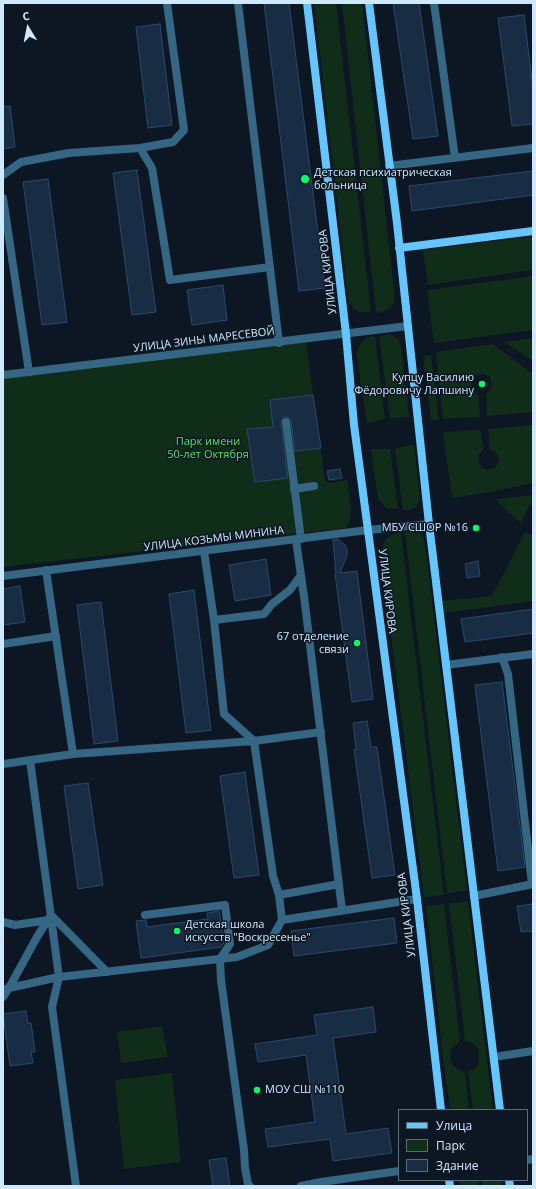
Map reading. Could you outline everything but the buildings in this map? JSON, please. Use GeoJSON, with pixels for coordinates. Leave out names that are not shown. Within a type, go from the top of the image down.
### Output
{"type":"FeatureCollection","features":[{"type":"Feature","properties":{"kind":"main road","name":"УЛИЦА КИРОВА"},"geometry":{"type":"LineString","coordinates":[[307,3],[346,334],[354,425],[417,900],[441,1109]]}},
{"type":"Feature","properties":{"kind":"main road"},"geometry":{"type":"LineString","coordinates":[[369,3],[408,326],[429,524],[500,1109]]}},
{"type":"Feature","properties":{"kind":"main road"},"geometry":{"type":"LineString","coordinates":[[399,248],[533,232]]}},
{"type":"Feature","properties":{"kind":"street"},"geometry":{"type":"LineString","coordinates":[[3,175],[21,162],[70,153],[140,148],[174,142],[184,130],[167,3]]}},
{"type":"Feature","properties":{"kind":"street"},"geometry":{"type":"LineString","coordinates":[[238,3],[279,342]]}},
{"type":"Feature","properties":{"kind":"street"},"geometry":{"type":"LineString","coordinates":[[434,3],[455,158]]}},
{"type":"Feature","properties":{"kind":"street"},"geometry":{"type":"LineString","coordinates":[[140,148],[152,168],[170,280],[270,267]]}},
{"type":"Feature","properties":{"kind":"street"},"geometry":{"type":"LineString","coordinates":[[389,166],[533,148]]}},
{"type":"Feature","properties":{"kind":"street"},"geometry":{"type":"LineString","coordinates":[[3,198],[29,372]]}},
{"type":"Feature","properties":{"kind":"street","name":"УЛИЦА ЗИНЫ МАРЕСЕВОЙ"},"geometry":{"type":"LineString","coordinates":[[3,375],[408,326]]}},
{"type":"Feature","properties":{"kind":"street"},"geometry":{"type":"LineString","coordinates":[[286,422],[294,488],[301,575],[342,910]]}},
{"type":"Feature","properties":{"kind":"street"},"geometry":{"type":"LineString","coordinates":[[294,488],[314,486]]}},
{"type":"Feature","properties":{"kind":"street","name":"УЛИЦА КОЗЬМЫ МИНИНА"},"geometry":{"type":"LineString","coordinates":[[3,576],[368,530],[429,524]]}},
{"type":"Feature","properties":{"kind":"street"},"geometry":{"type":"LineString","coordinates":[[6,989],[60,977],[237,957],[268,945],[282,920],[279,895],[273,876],[254,741],[224,714],[214,620],[204,551]]}},
{"type":"Feature","properties":{"kind":"street"},"geometry":{"type":"LineString","coordinates":[[46,570],[73,754]]}},
{"type":"Feature","properties":{"kind":"street"},"geometry":{"type":"LineString","coordinates":[[214,620],[264,614],[272,604],[290,590],[301,575]]}},
{"type":"Feature","properties":{"kind":"street"},"geometry":{"type":"LineString","coordinates":[[3,644],[56,636]]}},
{"type":"Feature","properties":{"kind":"street"},"geometry":{"type":"LineString","coordinates":[[446,665],[533,654]]}},
{"type":"Feature","properties":{"kind":"street"},"geometry":{"type":"LineString","coordinates":[[474,896],[533,884],[508,674],[502,657]]}},
{"type":"Feature","properties":{"kind":"street"},"geometry":{"type":"LineString","coordinates":[[3,764],[73,754],[254,741],[321,732]]}},
{"type":"Feature","properties":{"kind":"street"},"geometry":{"type":"LineString","coordinates":[[30,760],[50,918],[60,977],[52,1008],[76,1186]]}},
{"type":"Feature","properties":{"kind":"street"},"geometry":{"type":"LineString","coordinates":[[279,895],[339,884]]}},
{"type":"Feature","properties":{"kind":"street"},"geometry":{"type":"LineString","coordinates":[[282,920],[417,900]]}},
{"type":"Feature","properties":{"kind":"street"},"geometry":{"type":"LineString","coordinates":[[145,916],[226,905],[230,944],[220,959],[221,980],[244,1150],[245,1168],[248,1184],[250,1186]]}},
{"type":"Feature","properties":{"kind":"street"},"geometry":{"type":"LineString","coordinates":[[3,922],[15,925],[50,918]]}},
{"type":"Feature","properties":{"kind":"street"},"geometry":{"type":"LineString","coordinates":[[50,918],[107,972]]}},
{"type":"Feature","properties":{"kind":"street"},"geometry":{"type":"LineString","coordinates":[[3,997],[6,989],[50,918]]}},
{"type":"Feature","properties":{"kind":"street"},"geometry":{"type":"LineString","coordinates":[[494,1057],[533,1051]]}},
{"type":"Feature","properties":{"kind":"street"},"geometry":{"type":"LineString","coordinates":[[301,1186],[398,1171]]}},
{"type":"Feature","properties":{"kind":"green space"},"geometry":{"type":"Polygon","coordinates":[[[314,3],[336,3],[371,312],[358,312],[349,303],[314,3]]]}},
{"type":"Feature","properties":{"kind":"green space"},"geometry":{"type":"Polygon","coordinates":[[[342,3],[362,3],[395,300],[391,307],[385,311],[376,313],[342,3]]]}},
{"type":"Feature","properties":{"kind":"green space"},"geometry":{"type":"Polygon","coordinates":[[[533,237],[533,270],[428,285],[423,250],[533,237]]]}},
{"type":"Feature","properties":{"kind":"green space"},"geometry":{"type":"Polygon","coordinates":[[[533,276],[533,330],[434,343],[427,290],[533,276]]]}},
{"type":"Feature","properties":{"kind":"green space"},"geometry":{"type":"Polygon","coordinates":[[[388,334],[395,337],[399,341],[401,347],[409,417],[390,418],[379,337],[388,334]]]}},
{"type":"Feature","properties":{"kind":"green space"},"geometry":{"type":"Polygon","coordinates":[[[375,336],[385,419],[367,423],[356,353],[360,344],[367,337],[375,336]]]}},
{"type":"Feature","properties":{"kind":"green space"},"geometry":{"type":"Polygon","coordinates":[[[533,338],[533,361],[504,342],[533,338]]]}},
{"type":"Feature","properties":{"kind":"green space","name":"Парк имени 50-лет Октября"},"geometry":{"type":"Polygon","coordinates":[[[306,342],[325,481],[330,483],[347,480],[348,484],[351,512],[349,523],[346,528],[3,567],[3,378],[306,342]]]}},
{"type":"Feature","properties":{"kind":"green space"},"geometry":{"type":"Polygon","coordinates":[[[493,344],[533,374],[533,412],[487,416],[486,394],[492,385],[490,377],[483,374],[474,375],[470,378],[473,391],[478,395],[480,417],[443,419],[436,352],[493,344]]]}},
{"type":"Feature","properties":{"kind":"green space"},"geometry":{"type":"Polygon","coordinates":[[[431,355],[439,420],[431,420],[423,356],[431,355]]]}},
{"type":"Feature","properties":{"kind":"green space"},"geometry":{"type":"Polygon","coordinates":[[[533,425],[533,483],[491,492],[452,498],[443,432],[480,430],[484,450],[479,454],[478,461],[482,468],[489,470],[496,467],[499,461],[497,454],[490,450],[488,429],[533,425]]]}},
{"type":"Feature","properties":{"kind":"green space"},"geometry":{"type":"Polygon","coordinates":[[[414,444],[420,499],[416,507],[409,510],[403,510],[395,449],[414,444]]]}},
{"type":"Feature","properties":{"kind":"green space"},"geometry":{"type":"Polygon","coordinates":[[[371,449],[390,449],[398,509],[386,508],[378,499],[371,449]]]}},
{"type":"Feature","properties":{"kind":"green space"},"geometry":{"type":"Polygon","coordinates":[[[533,495],[521,523],[496,499],[533,495]]]}},
{"type":"Feature","properties":{"kind":"green space"},"geometry":{"type":"Polygon","coordinates":[[[401,532],[444,895],[424,897],[381,555],[387,538],[401,532]]]}},
{"type":"Feature","properties":{"kind":"green space"},"geometry":{"type":"Polygon","coordinates":[[[405,532],[418,532],[423,537],[425,543],[467,891],[447,893],[405,532]]]}},
{"type":"Feature","properties":{"kind":"green space"},"geometry":{"type":"Polygon","coordinates":[[[525,532],[533,536],[533,601],[443,613],[441,601],[492,596],[525,532]]]}},
{"type":"Feature","properties":{"kind":"green space"},"geometry":{"type":"Polygon","coordinates":[[[468,901],[493,1109],[473,1109],[468,1072],[477,1067],[479,1052],[473,1043],[465,1041],[449,904],[468,901]]]}},
{"type":"Feature","properties":{"kind":"green space"},"geometry":{"type":"Polygon","coordinates":[[[444,904],[460,1041],[452,1048],[450,1056],[452,1065],[465,1073],[469,1109],[450,1109],[426,906],[444,904]]]}},
{"type":"Feature","properties":{"kind":"green space"},"geometry":{"type":"Polygon","coordinates":[[[162,1026],[168,1057],[121,1063],[117,1032],[162,1026]]]}},
{"type":"Feature","properties":{"kind":"green space"},"geometry":{"type":"Polygon","coordinates":[[[172,1073],[181,1162],[124,1169],[115,1080],[172,1073]]]}},
{"type":"Feature","properties":{"kind":"green space"},"geometry":{"type":"Polygon","coordinates":[[[459,1181],[478,1181],[479,1186],[460,1186],[459,1181]]]}},
{"type":"Feature","properties":{"kind":"green space"},"geometry":{"type":"Polygon","coordinates":[[[482,1181],[502,1181],[503,1186],[482,1186],[482,1181]]]}},
{"type":"Feature","properties":{"kind":"place","name":"Детская психиатрическая больница"},"geometry":{"type":"Point","coordinates":[305,179]}},
{"type":"Feature","properties":{"kind":"place","name":"Купцу Василию Фёдоровичу Лапшину"},"geometry":{"type":"Point","coordinates":[482,384]}},
{"type":"Feature","properties":{"kind":"place","name":"МБУ СШОР №16"},"geometry":{"type":"Point","coordinates":[476,528]}},
{"type":"Feature","properties":{"kind":"place","name":"67 отделение связи"},"geometry":{"type":"Point","coordinates":[357,643]}},
{"type":"Feature","properties":{"kind":"place","name":"Детская школа искусств \"Воскресенье\""},"geometry":{"type":"Point","coordinates":[177,931]}},
{"type":"Feature","properties":{"kind":"place","name":"МОУ СШ №110"},"geometry":{"type":"Point","coordinates":[257,1090]}}]}
